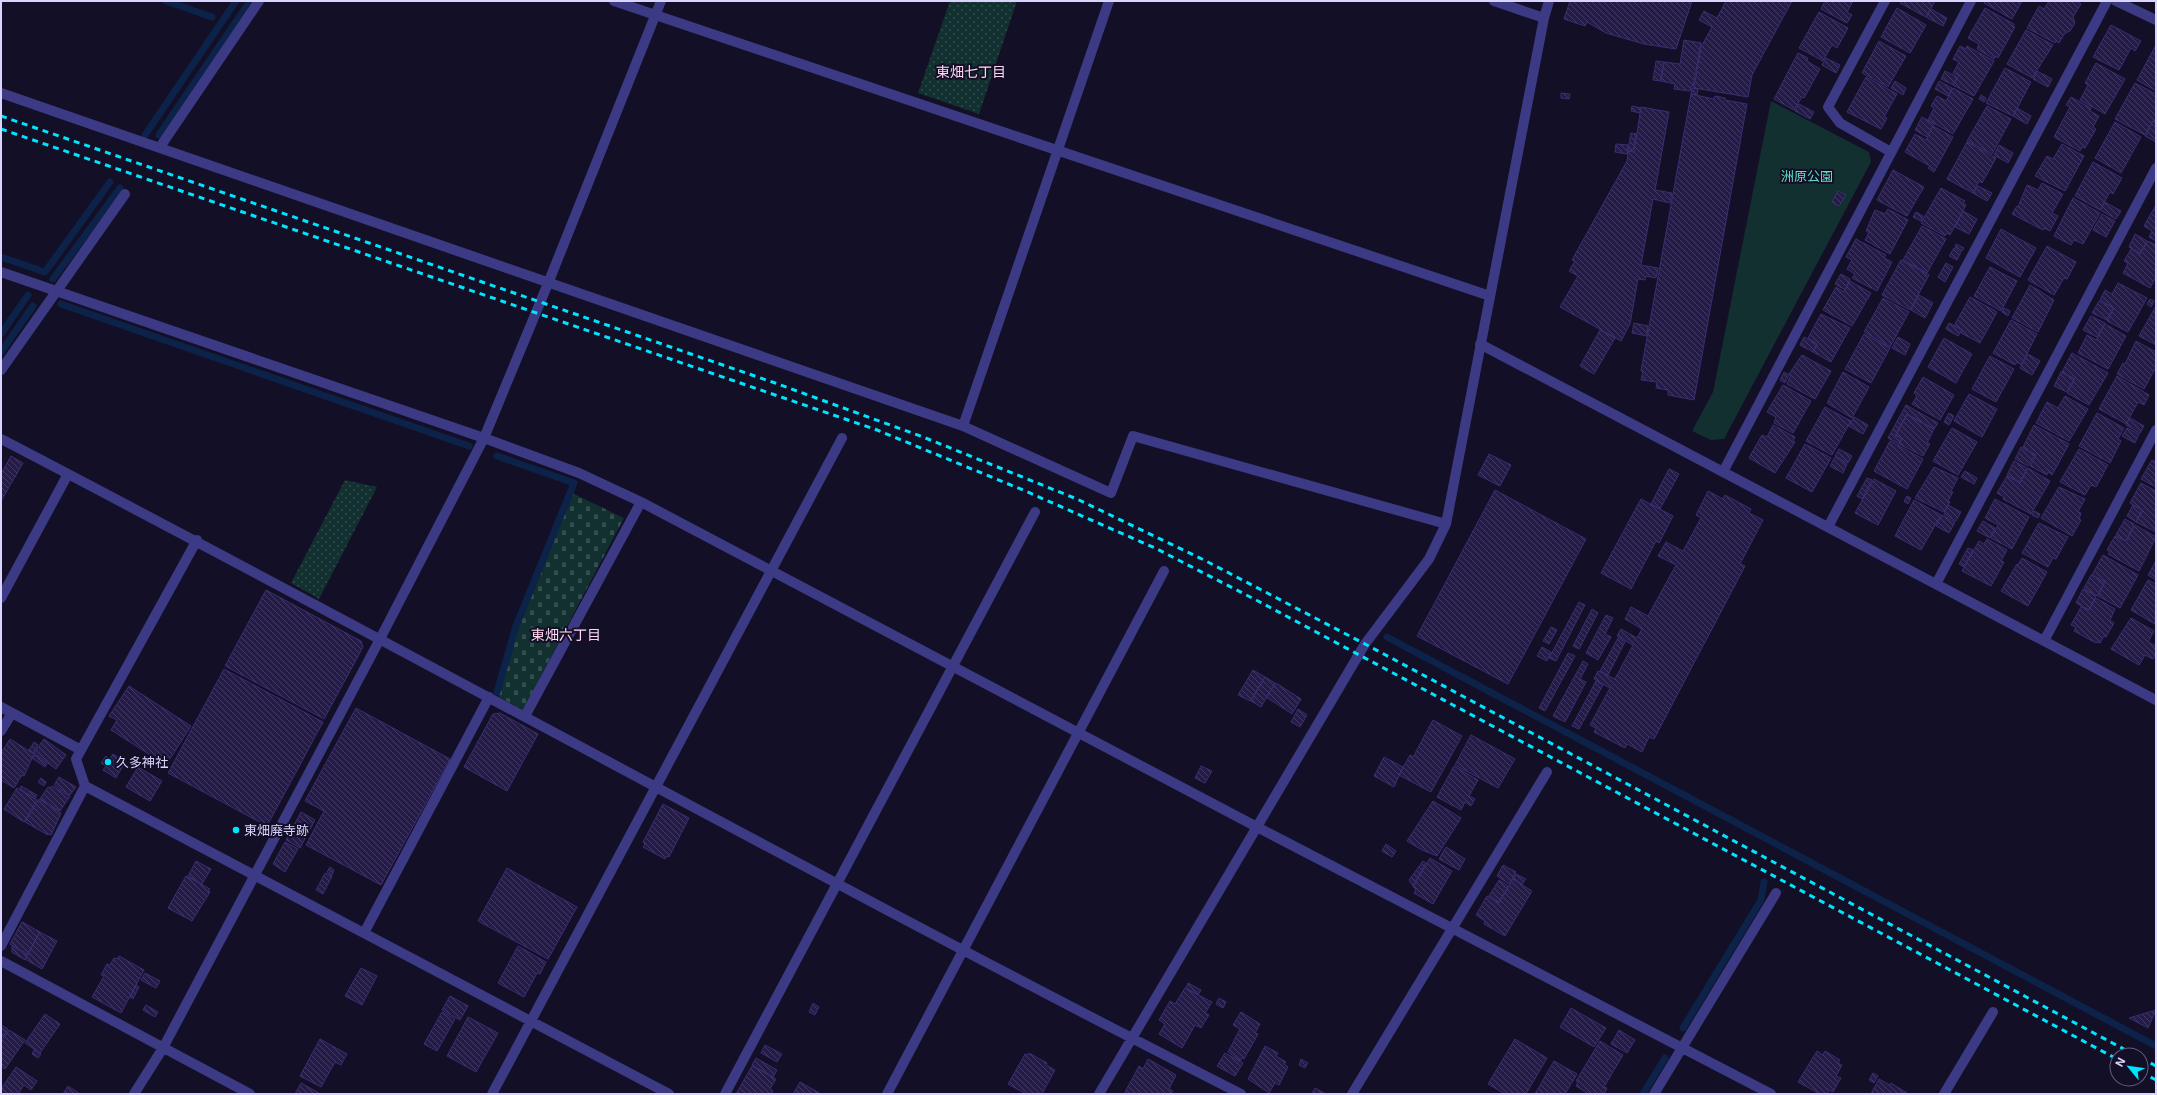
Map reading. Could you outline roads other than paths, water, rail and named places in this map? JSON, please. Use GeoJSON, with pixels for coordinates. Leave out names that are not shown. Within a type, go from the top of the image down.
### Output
{"type":"FeatureCollection","features":[{"type":"Feature","properties":{"kind":"street"},"geometry":{"type":"LineString","coordinates":[[160,147],[259,1]]}},
{"type":"Feature","properties":{"kind":"street"},"geometry":{"type":"LineString","coordinates":[[614,1],[1490,296]]}},
{"type":"Feature","properties":{"kind":"street"},"geometry":{"type":"LineString","coordinates":[[134,1094],[163,1048],[255,876],[484,438],[549,281],[661,1]]}},
{"type":"Feature","properties":{"kind":"street"},"geometry":{"type":"LineString","coordinates":[[964,426],[1109,1]]}},
{"type":"Feature","properties":{"kind":"street"},"geometry":{"type":"LineString","coordinates":[[1494,1],[1544,18]]}},
{"type":"Feature","properties":{"kind":"street"},"geometry":{"type":"LineString","coordinates":[[1099,1094],[1369,638],[1428,559],[1446,524],[1544,18],[1549,1]]}},
{"type":"Feature","properties":{"kind":"street"},"geometry":{"type":"LineString","coordinates":[[1885,1],[1828,107],[1840,123],[1891,152]]}},
{"type":"Feature","properties":{"kind":"street"},"geometry":{"type":"LineString","coordinates":[[1723,472],[1971,1]]}},
{"type":"Feature","properties":{"kind":"street"},"geometry":{"type":"LineString","coordinates":[[1828,527],[2107,1]]}},
{"type":"Feature","properties":{"kind":"street"},"geometry":{"type":"LineString","coordinates":[[2116,1],[2156,20]]}},
{"type":"Feature","properties":{"kind":"street"},"geometry":{"type":"LineString","coordinates":[[1,93],[549,281],[964,426],[1111,493],[1133,436],[1446,524]]}},
{"type":"Feature","properties":{"kind":"street"},"geometry":{"type":"LineString","coordinates":[[1936,584],[2156,168]]}},
{"type":"Feature","properties":{"kind":"street"},"geometry":{"type":"LineString","coordinates":[[1,370],[55,291],[125,194]]}},
{"type":"Feature","properties":{"kind":"street"},"geometry":{"type":"LineString","coordinates":[[1,272],[484,438],[579,473],[641,502],[1257,827],[1771,1094]]}},
{"type":"Feature","properties":{"kind":"street"},"geometry":{"type":"LineString","coordinates":[[1480,344],[2044,641],[2155,696]]}},
{"type":"Feature","properties":{"kind":"street"},"geometry":{"type":"LineString","coordinates":[[2044,641],[2156,430]]}},
{"type":"Feature","properties":{"kind":"street"},"geometry":{"type":"LineString","coordinates":[[492,1094],[842,438]]}},
{"type":"Feature","properties":{"kind":"street"},"geometry":{"type":"LineString","coordinates":[[1,439],[197,540],[964,950],[1241,1094]]}},
{"type":"Feature","properties":{"kind":"street"},"geometry":{"type":"LineString","coordinates":[[1,598],[68,474]]}},
{"type":"Feature","properties":{"kind":"street"},"geometry":{"type":"LineString","coordinates":[[525,716],[641,502]]}},
{"type":"Feature","properties":{"kind":"street"},"geometry":{"type":"LineString","coordinates":[[725,1094],[1035,512]]}},
{"type":"Feature","properties":{"kind":"street"},"geometry":{"type":"LineString","coordinates":[[197,540],[76,759],[85,786],[669,1094]]}},
{"type":"Feature","properties":{"kind":"street"},"geometry":{"type":"LineString","coordinates":[[887,1094],[1164,572]]}},
{"type":"Feature","properties":{"kind":"street"},"geometry":{"type":"LineString","coordinates":[[364,933],[489,697]]}},
{"type":"Feature","properties":{"kind":"street"},"geometry":{"type":"LineString","coordinates":[[1,706],[81,750]]}},
{"type":"Feature","properties":{"kind":"street"},"geometry":{"type":"LineString","coordinates":[[1,731],[12,713]]}},
{"type":"Feature","properties":{"kind":"street"},"geometry":{"type":"LineString","coordinates":[[1352,1094],[1547,772]]}},
{"type":"Feature","properties":{"kind":"street"},"geometry":{"type":"LineString","coordinates":[[1,946],[85,786]]}},
{"type":"Feature","properties":{"kind":"street"},"geometry":{"type":"LineString","coordinates":[[1654,1094],[1776,893]]}},
{"type":"Feature","properties":{"kind":"street"},"geometry":{"type":"LineString","coordinates":[[1,961],[250,1094]]}},
{"type":"Feature","properties":{"kind":"street"},"geometry":{"type":"LineString","coordinates":[[1944,1094],[1993,1012]]}},
{"type":"Feature","properties":{"kind":"waterway"},"geometry":{"type":"LineString","coordinates":[[166,1],[212,17]]}},
{"type":"Feature","properties":{"kind":"waterway"},"geometry":{"type":"LineString","coordinates":[[145,135],[236,1]]}},
{"type":"Feature","properties":{"kind":"waterway"},"geometry":{"type":"LineString","coordinates":[[159,135],[250,1]]}},
{"type":"Feature","properties":{"kind":"waterway"},"geometry":{"type":"LineString","coordinates":[[1,257],[45,272],[110,182]]}},
{"type":"Feature","properties":{"kind":"waterway"},"geometry":{"type":"LineString","coordinates":[[53,279],[120,188]]}},
{"type":"Feature","properties":{"kind":"waterway"},"geometry":{"type":"LineString","coordinates":[[1,334],[28,295]]}},
{"type":"Feature","properties":{"kind":"waterway"},"geometry":{"type":"LineString","coordinates":[[61,304],[469,446]]}},
{"type":"Feature","properties":{"kind":"waterway"},"geometry":{"type":"LineString","coordinates":[[1,352],[33,306]]}},
{"type":"Feature","properties":{"kind":"waterway"},"geometry":{"type":"LineString","coordinates":[[497,456],[574,483],[516,626],[497,692]]}},
{"type":"Feature","properties":{"kind":"waterway"},"geometry":{"type":"LineString","coordinates":[[1387,637],[2156,1046]]}},
{"type":"Feature","properties":{"kind":"waterway"},"geometry":{"type":"LineString","coordinates":[[1683,1028],[1761,900],[1764,882]]}},
{"type":"Feature","properties":{"kind":"waterway"},"geometry":{"type":"LineString","coordinates":[[1643,1094],[1665,1058]]}},
{"type":"Feature","properties":{"kind":"railway"},"geometry":{"type":"LineString","coordinates":[[1,116],[775,383],[923,437],[1077,499],[1204,560],[1365,644],[2120,1047]]}},
{"type":"Feature","properties":{"kind":"railway"},"geometry":{"type":"LineString","coordinates":[[1,129],[877,430],[1023,490],[1155,548],[1258,601],[2109,1055]]}},
{"type":"Feature","properties":{"kind":"railway"},"geometry":{"type":"LineString","coordinates":[[2149,1062],[2156,1066]]}},
{"type":"Feature","properties":{"kind":"railway"},"geometry":{"type":"LineString","coordinates":[[2149,1076],[2156,1080]]}},
{"type":"Feature","properties":{"kind":"place","name":"久多神社"},"geometry":{"type":"Point","coordinates":[108,762]}},
{"type":"Feature","properties":{"kind":"place","name":"東畑廃寺跡"},"geometry":{"type":"Point","coordinates":[236,830]}},
{"type":"Feature","properties":{"kind":"district","name":"東畑七丁目"},"geometry":{"type":"Point","coordinates":[971,72]}},
{"type":"Feature","properties":{"kind":"district","name":"東畑六丁目"},"geometry":{"type":"Point","coordinates":[566,635]}},
{"type":"Feature","properties":{"kind":"park label","name":"洲原公園"},"geometry":{"type":"Point","coordinates":[1807,176]}}]}
